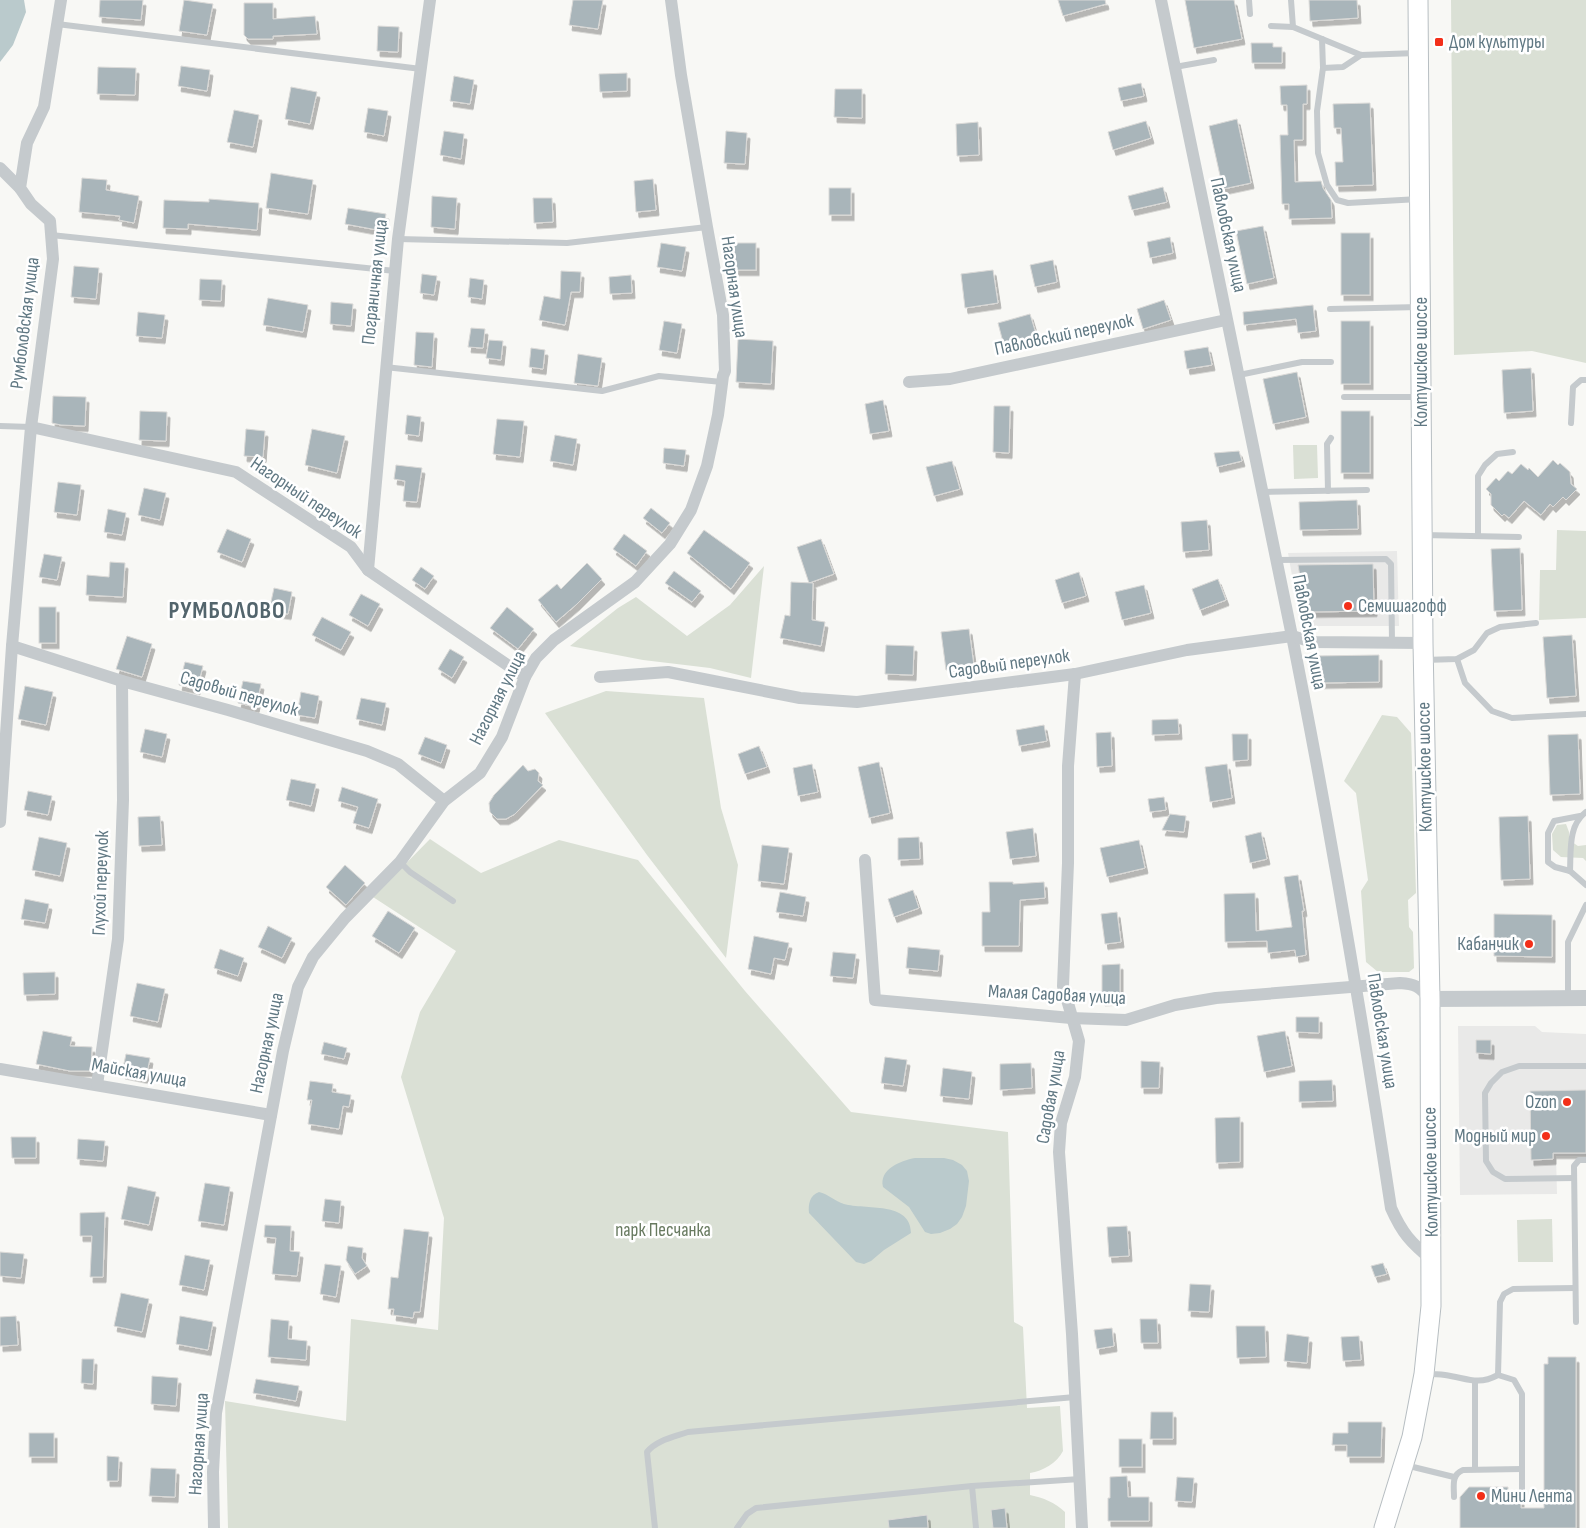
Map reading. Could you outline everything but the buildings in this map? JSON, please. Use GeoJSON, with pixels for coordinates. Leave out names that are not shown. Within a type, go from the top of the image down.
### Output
{"type":"FeatureCollection","features":[{"type":"Feature","properties":{"kind":"main road","name":"Колтушское шоссе"},"geometry":{"type":"LineString","coordinates":[[1384,1528],[1405,1465],[1412,1437],[1424,1374],[1431,1306],[1430,999],[1423,651],[1418,0]]}},
{"type":"Feature","properties":{"kind":"street"},"geometry":{"type":"LineString","coordinates":[[20,188],[27,143],[44,107],[61,0]]}},
{"type":"Feature","properties":{"kind":"street","name":"Пограничная улица"},"geometry":{"type":"LineString","coordinates":[[368,570],[398,239],[430,0]]}},
{"type":"Feature","properties":{"kind":"street","name":"Нагорная улица"},"geometry":{"type":"LineString","coordinates":[[214,1528],[213,1472],[216,1413],[271,1115],[298,987],[313,957],[345,918],[400,862],[444,801],[480,772],[502,737],[525,677],[536,658],[554,640],[635,582],[670,544],[691,510],[707,466],[725,371],[724,315],[706,227],[671,0]]}},
{"type":"Feature","properties":{"kind":"street","name":"Павловская улица"},"geometry":{"type":"LineString","coordinates":[[1161,0],[1292,636],[1357,986],[1391,1208],[1400,1229],[1416,1247],[1432,1260]]}},
{"type":"Feature","properties":{"kind":"street","name":"Румболовская улица"},"geometry":{"type":"LineString","coordinates":[[0,168],[20,188],[31,204],[50,221],[53,259],[31,427],[2,773],[0,822]]}},
{"type":"Feature","properties":{"kind":"street","name":"Павловский переулок"},"geometry":{"type":"LineString","coordinates":[[909,382],[950,378],[1226,320]]}},
{"type":"Feature","properties":{"kind":"street","name":"Нагорный переулок"},"geometry":{"type":"LineString","coordinates":[[31,427],[236,472],[351,547],[368,570],[525,677]]}},
{"type":"Feature","properties":{"kind":"street","name":"Садовый переулок"},"geometry":{"type":"LineString","coordinates":[[600,676],[668,672],[800,698],[857,702],[1074,674],[1187,650],[1292,636],[1313,642],[1392,642],[1423,651]]}},
{"type":"Feature","properties":{"kind":"street","name":"Садовый переулок"},"geometry":{"type":"LineString","coordinates":[[12,646],[122,681],[228,710],[367,752],[398,764],[444,801]]}},
{"type":"Feature","properties":{"kind":"street","name":"Садовая улица"},"geometry":{"type":"LineString","coordinates":[[1074,674],[1068,766],[1068,863],[1063,986],[1079,1042],[1075,1077],[1061,1123],[1060,1152],[1076,1397],[1082,1528]]}},
{"type":"Feature","properties":{"kind":"street","name":"Глухой переулок"},"geometry":{"type":"LineString","coordinates":[[97,1085],[118,940],[123,800],[122,681]]}},
{"type":"Feature","properties":{"kind":"street","name":"Малая Садовая улица"},"geometry":{"type":"LineString","coordinates":[[865,860],[875,1000],[1071,1018],[1126,1020],[1175,1005],[1216,998],[1400,983],[1413,984],[1430,999]]}},
{"type":"Feature","properties":{"kind":"street"},"geometry":{"type":"LineString","coordinates":[[1430,999],[1586,998]]}},
{"type":"Feature","properties":{"kind":"street","name":"Майская улица"},"geometry":{"type":"LineString","coordinates":[[0,1068],[271,1115]]}},
{"type":"Feature","properties":{"kind":"lane"},"geometry":{"type":"LineString","coordinates":[[1249,0],[1250,14]]}},
{"type":"Feature","properties":{"kind":"lane"},"geometry":{"type":"LineString","coordinates":[[1292,0],[1293,27]]}},
{"type":"Feature","properties":{"kind":"lane"},"geometry":{"type":"LineString","coordinates":[[58,24],[421,69]]}},
{"type":"Feature","properties":{"kind":"lane"},"geometry":{"type":"LineString","coordinates":[[1271,26],[1293,27],[1361,55],[1419,53]]}},
{"type":"Feature","properties":{"kind":"lane"},"geometry":{"type":"LineString","coordinates":[[1322,39],[1323,68],[1317,111],[1318,153],[1327,185],[1338,200],[1348,203],[1420,199]]}},
{"type":"Feature","properties":{"kind":"lane"},"geometry":{"type":"LineString","coordinates":[[1323,68],[1343,67],[1361,55]]}},
{"type":"Feature","properties":{"kind":"lane"},"geometry":{"type":"LineString","coordinates":[[1174,67],[1214,60]]}},
{"type":"Feature","properties":{"kind":"lane"},"geometry":{"type":"LineString","coordinates":[[398,239],[567,243],[706,227]]}},
{"type":"Feature","properties":{"kind":"lane"},"geometry":{"type":"LineString","coordinates":[[51,235],[395,272]]}},
{"type":"Feature","properties":{"kind":"lane"},"geometry":{"type":"LineString","coordinates":[[1330,309],[1421,308]]}},
{"type":"Feature","properties":{"kind":"lane"},"geometry":{"type":"LineString","coordinates":[[1238,375],[1302,362],[1331,362]]}},
{"type":"Feature","properties":{"kind":"lane"},"geometry":{"type":"LineString","coordinates":[[385,367],[602,391],[659,376],[722,382]]}},
{"type":"Feature","properties":{"kind":"lane"},"geometry":{"type":"LineString","coordinates":[[1571,423],[1573,387],[1581,380],[1586,380]]}},
{"type":"Feature","properties":{"kind":"lane"},"geometry":{"type":"LineString","coordinates":[[1344,397],[1422,397]]}},
{"type":"Feature","properties":{"kind":"lane","name":"Нагорный переулок"},"geometry":{"type":"LineString","coordinates":[[0,426],[31,427]]}},
{"type":"Feature","properties":{"kind":"lane"},"geometry":{"type":"LineString","coordinates":[[1328,490],[1327,444],[1331,438]]}},
{"type":"Feature","properties":{"kind":"lane"},"geometry":{"type":"LineString","coordinates":[[1478,536],[1478,476],[1485,465],[1497,454],[1513,452]]}},
{"type":"Feature","properties":{"kind":"lane"},"geometry":{"type":"LineString","coordinates":[[1262,492],[1368,490]]}},
{"type":"Feature","properties":{"kind":"lane"},"geometry":{"type":"LineString","coordinates":[[1422,535],[1519,537]]}},
{"type":"Feature","properties":{"kind":"lane"},"geometry":{"type":"LineString","coordinates":[[1276,560],[1386,559],[1391,564],[1392,642]]}},
{"type":"Feature","properties":{"kind":"lane"},"geometry":{"type":"LineString","coordinates":[[1423,651],[1457,659],[1474,650],[1487,633],[1500,626],[1536,623]]}},
{"type":"Feature","properties":{"kind":"lane"},"geometry":{"type":"LineString","coordinates":[[1457,659],[1465,683],[1492,711],[1512,718],[1586,714]]}},
{"type":"Feature","properties":{"kind":"lane"},"geometry":{"type":"LineString","coordinates":[[1583,814],[1554,821],[1548,833],[1548,862],[1555,867],[1570,871],[1586,885]]}},
{"type":"Feature","properties":{"kind":"lane"},"geometry":{"type":"LineString","coordinates":[[1570,871],[1572,833],[1583,814]]}},
{"type":"Feature","properties":{"kind":"lane"},"geometry":{"type":"LineString","coordinates":[[400,862],[410,872],[453,900]]}},
{"type":"Feature","properties":{"kind":"lane"},"geometry":{"type":"LineString","coordinates":[[1568,998],[1568,942],[1586,905]]}},
{"type":"Feature","properties":{"kind":"lane"},"geometry":{"type":"LineString","coordinates":[[1574,1178],[1505,1179],[1493,1172],[1486,1161],[1485,1094],[1491,1083],[1502,1072],[1520,1066],[1586,1066]]}},
{"type":"Feature","properties":{"kind":"lane"},"geometry":{"type":"LineString","coordinates":[[1576,1322],[1574,1166],[1579,1160],[1586,1160]]}},
{"type":"Feature","properties":{"kind":"lane"},"geometry":{"type":"LineString","coordinates":[[1498,1375],[1500,1302],[1504,1294],[1513,1289],[1575,1288]]}},
{"type":"Feature","properties":{"kind":"lane"},"geometry":{"type":"LineString","coordinates":[[1424,1374],[1443,1374],[1475,1382],[1488,1380],[1498,1375],[1514,1380],[1522,1394],[1522,1491]]}},
{"type":"Feature","properties":{"kind":"lane"},"geometry":{"type":"LineString","coordinates":[[1475,1382],[1475,1469]]}},
{"type":"Feature","properties":{"kind":"lane"},"geometry":{"type":"LineString","coordinates":[[655,1528],[647,1452],[663,1440],[688,1432],[1076,1397]]}},
{"type":"Feature","properties":{"kind":"lane"},"geometry":{"type":"LineString","coordinates":[[1405,1465],[1454,1477]]}},
{"type":"Feature","properties":{"kind":"lane"},"geometry":{"type":"LineString","coordinates":[[1454,1497],[1454,1477],[1457,1472],[1475,1469],[1522,1469]]}},
{"type":"Feature","properties":{"kind":"lane"},"geometry":{"type":"LineString","coordinates":[[737,1528],[747,1514],[756,1508],[972,1486],[1080,1479]]}},
{"type":"Feature","properties":{"kind":"lane"},"geometry":{"type":"LineString","coordinates":[[972,1486],[976,1528]]}},
{"type":"Feature","properties":{"kind":"shaded area"},"geometry":{"type":"Polygon","coordinates":[[[0,0],[24,0],[26,12],[13,45],[0,62],[0,0]]]}},
{"type":"Feature","properties":{"kind":"shaded area"},"geometry":{"type":"Polygon","coordinates":[[[1397,551],[1399,626],[1301,626],[1288,553],[1397,551]]]}},
{"type":"Feature","properties":{"kind":"shaded area"},"geometry":{"type":"Polygon","coordinates":[[[1458,1026],[1535,1026],[1542,1032],[1586,1034],[1586,1156],[1556,1156],[1557,1194],[1460,1195],[1458,1026]]]}},
{"type":"Feature","properties":{"kind":"shaded area"},"geometry":{"type":"Polygon","coordinates":[[[915,1158],[944,1158],[953,1160],[962,1165],[967,1171],[969,1181],[966,1206],[962,1217],[950,1229],[940,1233],[931,1234],[925,1232],[909,1207],[883,1187],[884,1175],[887,1171],[903,1161],[915,1158]]]}},
{"type":"Feature","properties":{"kind":"shaded area"},"geometry":{"type":"Polygon","coordinates":[[[819,1192],[844,1204],[895,1211],[909,1223],[911,1233],[884,1250],[871,1261],[864,1264],[856,1262],[809,1213],[810,1200],[819,1192]]]}},
{"type":"Feature","properties":{"kind":"green space"},"geometry":{"type":"Polygon","coordinates":[[[1451,0],[1586,0],[1586,363],[1532,351],[1454,355],[1451,0]]]}},
{"type":"Feature","properties":{"kind":"green space"},"geometry":{"type":"Polygon","coordinates":[[[1293,445],[1317,445],[1318,478],[1294,479],[1293,445]]]}},
{"type":"Feature","properties":{"kind":"green space"},"geometry":{"type":"Polygon","coordinates":[[[1557,530],[1586,531],[1586,618],[1539,620],[1540,570],[1556,570],[1557,530]]]}},
{"type":"Feature","properties":{"kind":"green space"},"geometry":{"type":"Polygon","coordinates":[[[764,566],[751,678],[710,668],[643,660],[570,646],[618,608],[636,597],[687,636],[730,605],[764,566]]]}},
{"type":"Feature","properties":{"kind":"green space"},"geometry":{"type":"Polygon","coordinates":[[[606,691],[704,698],[721,808],[738,865],[726,958],[647,855],[545,713],[606,691]]]}},
{"type":"Feature","properties":{"kind":"green space"},"geometry":{"type":"Polygon","coordinates":[[[1382,715],[1397,717],[1411,733],[1416,893],[1408,900],[1409,927],[1413,932],[1414,968],[1409,972],[1378,972],[1366,962],[1361,891],[1368,880],[1356,793],[1344,781],[1382,715]]]}},
{"type":"Feature","properties":{"kind":"green space"},"geometry":{"type":"Polygon","coordinates":[[[1566,824],[1569,840],[1578,846],[1586,845],[1586,861],[1583,858],[1561,857],[1553,850],[1552,834],[1557,825],[1566,824]]]}},
{"type":"Feature","properties":{"kind":"green space","name":"парк Песчанка"},"geometry":{"type":"Polygon","coordinates":[[[430,839],[481,873],[559,840],[638,860],[745,991],[851,1112],[1008,1132],[1014,1322],[1023,1327],[1027,1408],[1060,1406],[1063,1451],[1049,1466],[1030,1473],[1030,1495],[1049,1501],[1065,1512],[1065,1528],[228,1528],[225,1401],[346,1421],[351,1319],[438,1330],[444,1218],[401,1077],[420,1012],[456,951],[373,897],[430,839]]]}},
{"type":"Feature","properties":{"kind":"green space"},"geometry":{"type":"Polygon","coordinates":[[[1552,1219],[1553,1262],[1518,1262],[1517,1220],[1552,1219]]]}},
{"type":"Feature","properties":{"kind":"place","name":"Дом культуры"},"geometry":{"type":"Point","coordinates":[1439,42]}},
{"type":"Feature","properties":{"kind":"place","name":"Семишагофф"},"geometry":{"type":"Point","coordinates":[1348,606]}},
{"type":"Feature","properties":{"kind":"place","name":"Кабанчик"},"geometry":{"type":"Point","coordinates":[1529,944]}},
{"type":"Feature","properties":{"kind":"place","name":"Ozon"},"geometry":{"type":"Point","coordinates":[1567,1102]}},
{"type":"Feature","properties":{"kind":"place","name":"Модный мир"},"geometry":{"type":"Point","coordinates":[1546,1136]}},
{"type":"Feature","properties":{"kind":"place","name":"Мини Лента"},"geometry":{"type":"Point","coordinates":[1481,1496]}},
{"type":"Feature","properties":{"kind":"district","name":"РУМБОЛОВО"},"geometry":{"type":"Point","coordinates":[227,610]}}]}
